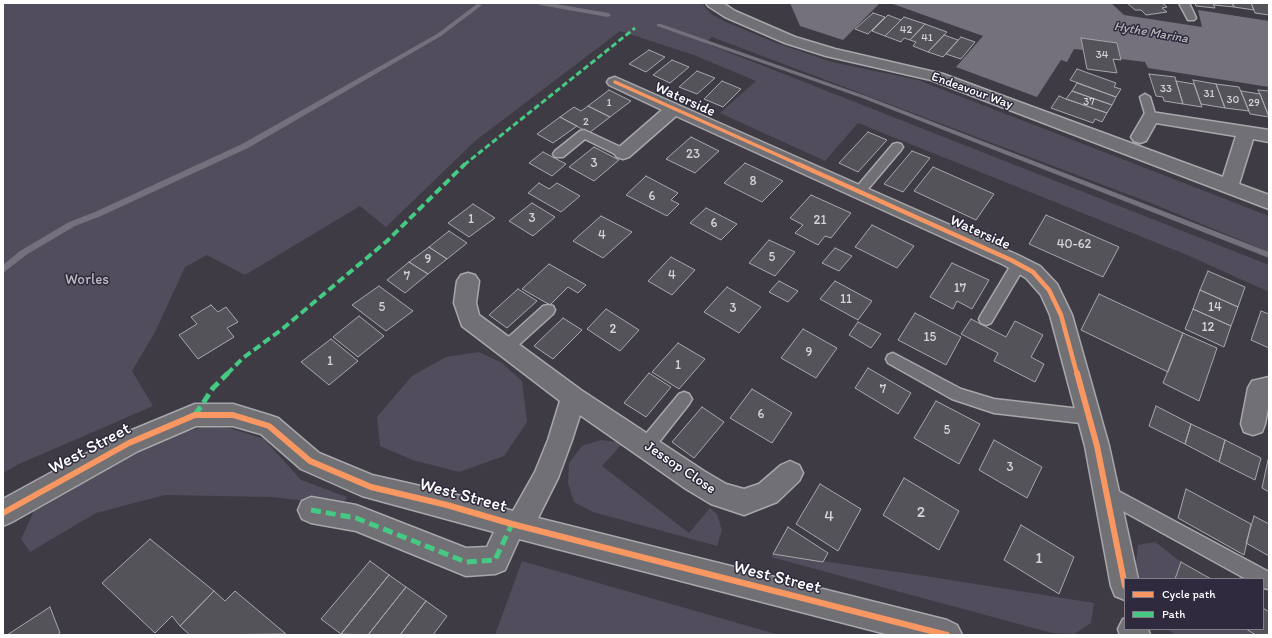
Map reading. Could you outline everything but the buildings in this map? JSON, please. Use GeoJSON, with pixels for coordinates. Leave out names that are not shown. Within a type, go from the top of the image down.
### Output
{"type":"FeatureCollection","features":[{"type":"Feature","properties":{"kind":"street","name":"Endeavour Way"},"geometry":{"type":"LineString","coordinates":[[713,3],[730,14],[790,40],[832,53],[937,77],[1269,202]]}},
{"type":"Feature","properties":{"kind":"street","name":"Waterside"},"geometry":{"type":"LineString","coordinates":[[615,82],[1019,264],[1033,272],[1049,290],[1061,315],[1089,417],[1107,493],[1124,581]]}},
{"type":"Feature","properties":{"kind":"street"},"geometry":{"type":"LineString","coordinates":[[623,153],[673,108]]}},
{"type":"Feature","properties":{"kind":"street"},"geometry":{"type":"LineString","coordinates":[[1140,136],[1151,117],[1269,136]]}},
{"type":"Feature","properties":{"kind":"street"},"geometry":{"type":"LineString","coordinates":[[1229,187],[1246,132]]}},
{"type":"Feature","properties":{"kind":"street","name":"Jessop Close"},"geometry":{"type":"LineString","coordinates":[[468,281],[465,303],[470,320],[573,397],[695,480],[720,495],[744,502],[768,493],[790,473]]}},
{"type":"Feature","properties":{"kind":"street"},"geometry":{"type":"LineString","coordinates":[[1253,424],[1260,388],[1269,387]]}},
{"type":"Feature","properties":{"kind":"street"},"geometry":{"type":"LineString","coordinates":[[311,510],[356,518],[466,562],[495,560],[545,478],[560,440],[573,397]]}},
{"type":"Feature","properties":{"kind":"street","name":"West Street"},"geometry":{"type":"LineString","coordinates":[[3,513],[129,443],[195,415],[233,415],[269,426],[310,461],[372,487],[447,505],[947,635]]}},
{"type":"Feature","properties":{"kind":"lane"},"geometry":{"type":"LineString","coordinates":[[1184,3],[1190,18]]}},
{"type":"Feature","properties":{"kind":"lane"},"geometry":{"type":"LineString","coordinates":[[1146,96],[1151,117]]}},
{"type":"Feature","properties":{"kind":"lane"},"geometry":{"type":"LineString","coordinates":[[558,154],[584,134],[623,153]]}},
{"type":"Feature","properties":{"kind":"lane"},"geometry":{"type":"LineString","coordinates":[[859,192],[897,147]]}},
{"type":"Feature","properties":{"kind":"lane"},"geometry":{"type":"LineString","coordinates":[[986,319],[1019,264]]}},
{"type":"Feature","properties":{"kind":"lane"},"geometry":{"type":"LineString","coordinates":[[506,347],[548,310]]}},
{"type":"Feature","properties":{"kind":"lane"},"geometry":{"type":"LineString","coordinates":[[893,359],[957,394],[994,406],[1089,417]]}},
{"type":"Feature","properties":{"kind":"lane"},"geometry":{"type":"LineString","coordinates":[[646,446],[684,399]]}},
{"type":"Feature","properties":{"kind":"lane"},"geometry":{"type":"LineString","coordinates":[[1107,493],[1262,578]]}},
{"type":"Feature","properties":{"kind":"green space","name":"Worles"},"geometry":{"type":"Polygon","coordinates":[[[3,3],[702,3],[711,14],[776,43],[832,62],[918,80],[1269,216],[1269,252],[1151,203],[712,37],[705,43],[1269,265],[1269,292],[1187,255],[858,123],[825,161],[720,113],[756,81],[694,55],[620,31],[475,141],[386,227],[360,206],[245,275],[207,255],[185,267],[155,332],[132,371],[153,406],[19,464],[3,473],[3,3]]]}},
{"type":"Feature","properties":{"kind":"green space"},"geometry":{"type":"Polygon","coordinates":[[[479,352],[502,363],[522,381],[527,422],[504,456],[459,472],[413,460],[380,446],[377,417],[412,376],[446,357],[479,352]]]}},
{"type":"Feature","properties":{"kind":"green space"},"geometry":{"type":"Polygon","coordinates":[[[204,427],[230,428],[264,439],[301,480],[347,497],[342,505],[272,497],[165,495],[96,513],[30,552],[21,539],[34,511],[112,461],[170,436],[204,427]]]}},
{"type":"Feature","properties":{"kind":"green space"},"geometry":{"type":"Polygon","coordinates":[[[601,440],[623,443],[602,466],[689,533],[710,508],[717,514],[722,530],[717,546],[593,512],[574,502],[568,483],[569,463],[582,446],[601,440]]]}},
{"type":"Feature","properties":{"kind":"green space"},"geometry":{"type":"Polygon","coordinates":[[[1155,542],[1181,562],[1175,578],[1140,578],[1136,564],[1138,545],[1155,542]]]}},
{"type":"Feature","properties":{"kind":"green space"},"geometry":{"type":"Polygon","coordinates":[[[773,554],[932,577],[1094,603],[1091,623],[1074,634],[1052,633],[771,557],[773,554]]]}},
{"type":"Feature","properties":{"kind":"green space"},"geometry":{"type":"Polygon","coordinates":[[[522,561],[779,635],[495,635],[522,561]]]}},
{"type":"Feature","properties":{"kind":"green space"},"geometry":{"type":"Polygon","coordinates":[[[1168,630],[1248,630],[1256,635],[1176,635],[1168,630]]]}},
{"type":"Feature","properties":{"kind":"water"},"geometry":{"type":"Polygon","coordinates":[[[790,3],[880,3],[843,40],[800,26],[790,3]]]}},
{"type":"Feature","properties":{"kind":"water","name":"Hythe Marina"},"geometry":{"type":"Polygon","coordinates":[[[890,3],[1111,3],[1124,15],[1202,27],[1198,10],[1269,21],[1269,87],[1148,68],[1145,62],[1121,59],[1117,43],[1081,38],[1083,50],[1074,49],[1067,62],[1061,60],[1037,97],[956,67],[983,36],[890,3]]]}},
{"type":"Feature","properties":{"kind":"waterway"},"geometry":{"type":"LineString","coordinates":[[540,3],[608,15]]}},
{"type":"Feature","properties":{"kind":"waterway"},"geometry":{"type":"LineString","coordinates":[[3,270],[23,253],[72,224],[98,214],[245,146],[439,35],[479,5]]}},
{"type":"Feature","properties":{"kind":"waterway"},"geometry":{"type":"LineString","coordinates":[[659,25],[864,97],[1269,255]]}},
{"type":"Feature","properties":{"kind":"marked path"},"geometry":{"type":"LineString","coordinates":[[195,415],[213,388],[243,358],[281,330],[387,241],[471,158],[635,28]]}},
{"type":"Feature","properties":{"kind":"marked path"},"geometry":{"type":"LineString","coordinates":[[311,510],[356,518],[466,562],[495,560],[512,524]]}},
{"type":"Feature","properties":{"kind":"cycle path"},"geometry":{"type":"LineString","coordinates":[[615,82],[1011,260],[1033,272],[1049,290],[1061,315],[1097,446],[1124,581]]}},
{"type":"Feature","properties":{"kind":"cycle path"},"geometry":{"type":"LineString","coordinates":[[3,513],[129,443],[195,415],[233,415],[269,426],[310,461],[371,487],[447,505],[512,524],[947,635]]}}]}
